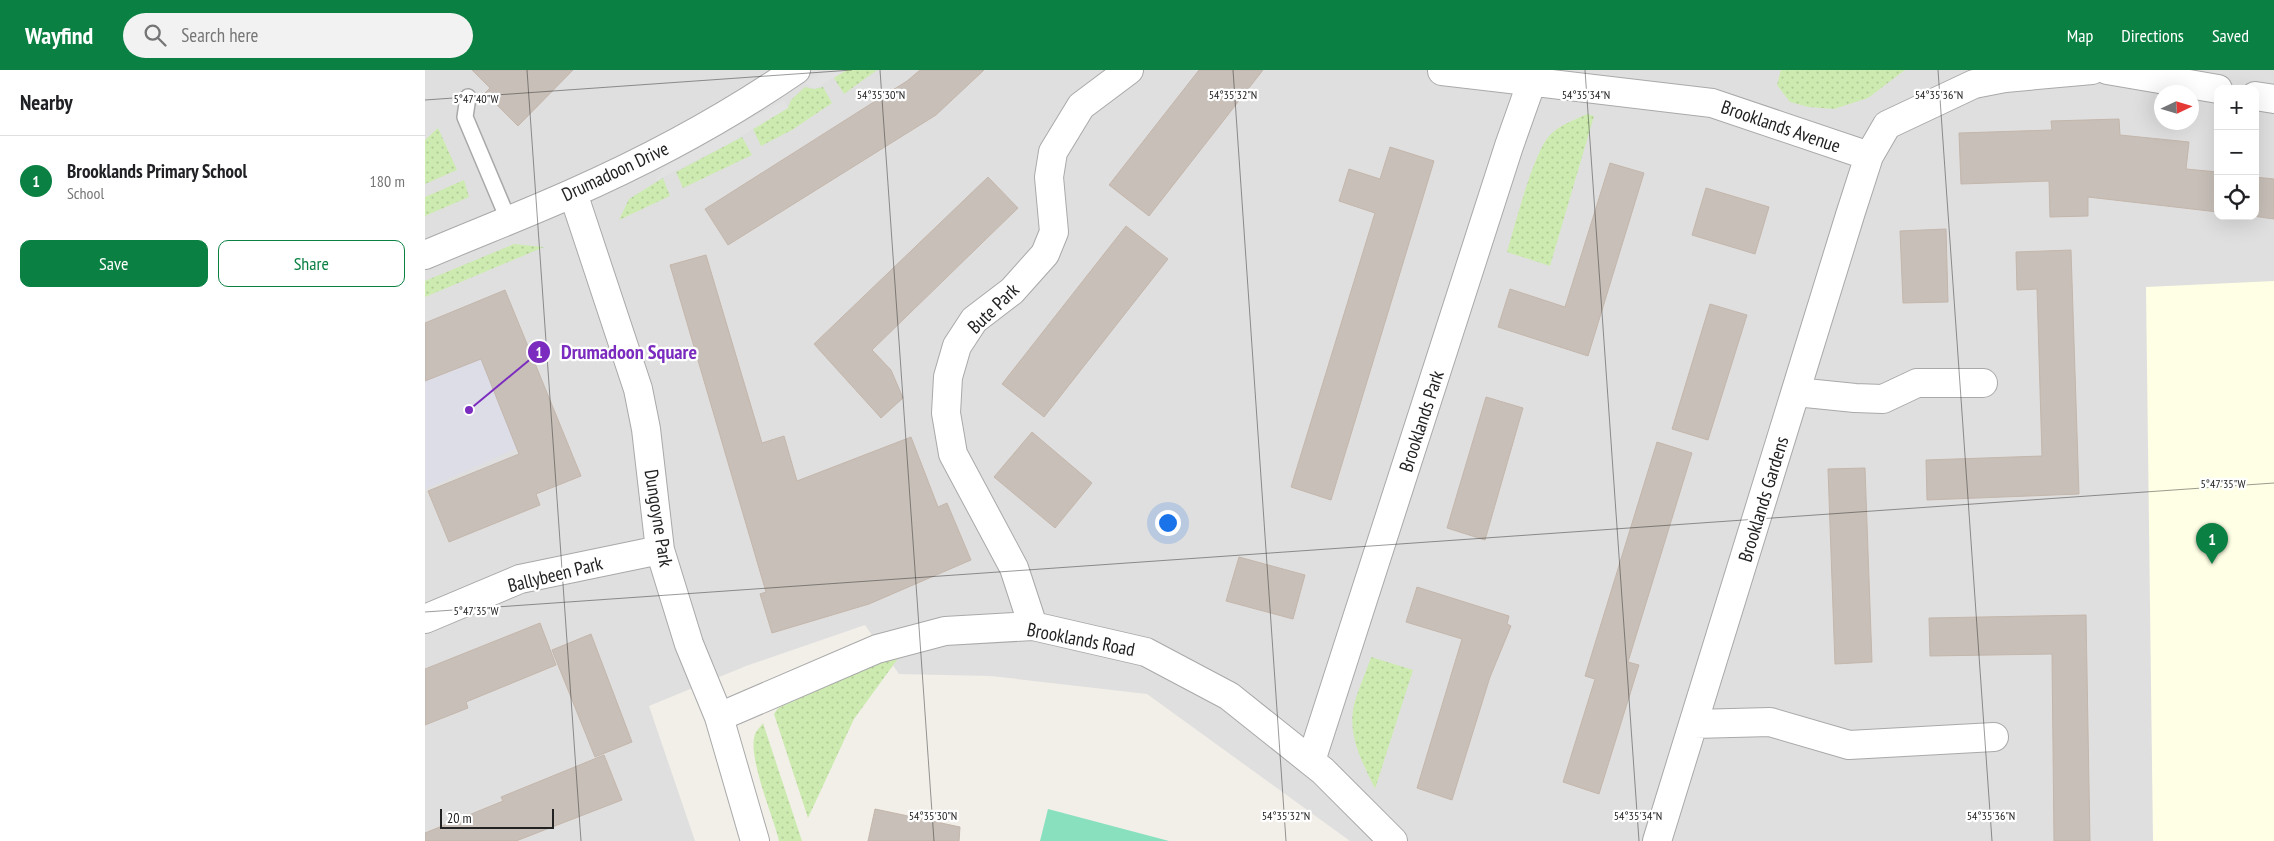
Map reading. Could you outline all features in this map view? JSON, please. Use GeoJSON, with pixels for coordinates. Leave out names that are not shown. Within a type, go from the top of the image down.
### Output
{"type":"FeatureCollection","features":[{"type":"Feature","properties":{"kind":"street","name":"Drumadoon Drive"},"geometry":{"type":"LineString","coordinates":[[425,255],[573,193],[687,137],[734,110],[796,70]]}},
{"type":"Feature","properties":{"kind":"street","name":"Bute Park"},"geometry":{"type":"LineString","coordinates":[[1033,626],[1014,568],[953,454],[946,413],[948,377],[957,346],[974,320],[1012,291],[1045,254],[1055,232],[1049,176],[1053,152],[1081,106],[1129,70]]}},
{"type":"Feature","properties":{"kind":"street","name":"Brooklands Avenue"},"geometry":{"type":"LineString","coordinates":[[1442,70],[1712,103],[1869,156]]}},
{"type":"Feature","properties":{"kind":"street"},"geometry":{"type":"LineString","coordinates":[[1869,156],[1887,125],[1974,84],[2005,78],[2092,70]]}},
{"type":"Feature","properties":{"kind":"street"},"geometry":{"type":"LineString","coordinates":[[2107,70],[2214,89]]}},
{"type":"Feature","properties":{"kind":"street","name":"Brooklands Park"},"geometry":{"type":"LineString","coordinates":[[1311,761],[1503,164],[1532,81]]}},
{"type":"Feature","properties":{"kind":"street"},"geometry":{"type":"LineString","coordinates":[[2259,97],[2274,99]]}},
{"type":"Feature","properties":{"kind":"street","name":"Brooklands Gardens"},"geometry":{"type":"LineString","coordinates":[[1657,841],[1869,156]]}},
{"type":"Feature","properties":{"kind":"street","name":"Dungoyne Park"},"geometry":{"type":"LineString","coordinates":[[573,193],[637,389],[646,429],[660,550],[689,644],[719,717],[755,841]]}},
{"type":"Feature","properties":{"kind":"street"},"geometry":{"type":"LineString","coordinates":[[1796,392],[1855,398],[1883,398],[1917,383],[1983,383]]}},
{"type":"Feature","properties":{"kind":"street","name":"Ballybeen Park"},"geometry":{"type":"LineString","coordinates":[[425,619],[520,579],[660,550]]}},
{"type":"Feature","properties":{"kind":"street","name":"Brooklands Road"},"geometry":{"type":"LineString","coordinates":[[719,717],[877,649],[945,631],[1033,626],[1146,652],[1229,696],[1311,761],[1393,841]]}},
{"type":"Feature","properties":{"kind":"street"},"geometry":{"type":"LineString","coordinates":[[1694,724],[1770,722],[1849,745],[1994,737]]}},
{"type":"Feature","properties":{"kind":"lane"},"geometry":{"type":"LineString","coordinates":[[469,97],[465,117],[508,219]]}},
{"type":"Feature","properties":{"kind":"shaded area"},"geometry":{"type":"Polygon","coordinates":[[[425,70],[2274,70],[2274,841],[1350,841],[1147,694],[991,676],[899,674],[865,625],[746,666],[649,706],[695,841],[425,841],[425,70]]]}},
{"type":"Feature","properties":{"kind":"shaded area"},"geometry":{"type":"Polygon","coordinates":[[[827,70],[847,70],[814,89],[805,83],[827,70]]]}},
{"type":"Feature","properties":{"kind":"shaded area"},"geometry":{"type":"Polygon","coordinates":[[[784,100],[788,108],[728,144],[655,181],[665,167],[784,100]]]}},
{"type":"Feature","properties":{"kind":"shaded area"},"geometry":{"type":"Polygon","coordinates":[[[2274,281],[2274,841],[2153,841],[2146,287],[2274,281]]]}},
{"type":"Feature","properties":{"kind":"shaded area"},"geometry":{"type":"Polygon","coordinates":[[[486,349],[527,444],[425,489],[425,376],[486,349]]]}},
{"type":"Feature","properties":{"kind":"green space"},"geometry":{"type":"Polygon","coordinates":[[[845,70],[877,70],[844,94],[834,78],[845,70]]]}},
{"type":"Feature","properties":{"kind":"green space"},"geometry":{"type":"Polygon","coordinates":[[[1781,70],[1905,70],[1868,98],[1834,109],[1809,107],[1790,102],[1777,85],[1781,70]]]}},
{"type":"Feature","properties":{"kind":"green space"},"geometry":{"type":"Polygon","coordinates":[[[805,87],[814,89],[823,87],[832,103],[792,130],[761,146],[753,129],[788,108],[791,100],[805,87]]]}},
{"type":"Feature","properties":{"kind":"green space"},"geometry":{"type":"Polygon","coordinates":[[[1587,114],[1594,116],[1550,266],[1507,252],[1531,173],[1544,144],[1558,128],[1587,114]]]}},
{"type":"Feature","properties":{"kind":"green space"},"geometry":{"type":"Polygon","coordinates":[[[438,128],[457,170],[425,184],[425,140],[438,128]]]}},
{"type":"Feature","properties":{"kind":"green space"},"geometry":{"type":"Polygon","coordinates":[[[742,137],[752,155],[683,188],[676,172],[742,137]]]}},
{"type":"Feature","properties":{"kind":"green space"},"geometry":{"type":"Polygon","coordinates":[[[663,178],[670,196],[619,220],[629,199],[663,178]]]}},
{"type":"Feature","properties":{"kind":"green space"},"geometry":{"type":"Polygon","coordinates":[[[464,180],[469,197],[425,216],[425,197],[464,180]]]}},
{"type":"Feature","properties":{"kind":"green space"},"geometry":{"type":"Polygon","coordinates":[[[514,244],[544,247],[425,297],[425,281],[514,244]]]}},
{"type":"Feature","properties":{"kind":"green space"},"geometry":{"type":"Polygon","coordinates":[[[902,653],[854,719],[808,818],[774,714],[778,708],[902,653]]]}},
{"type":"Feature","properties":{"kind":"green space"},"geometry":{"type":"Polygon","coordinates":[[[1371,657],[1413,670],[1375,789],[1357,749],[1352,716],[1371,657]]]}},
{"type":"Feature","properties":{"kind":"green space"},"geometry":{"type":"Polygon","coordinates":[[[763,723],[802,841],[779,841],[761,785],[754,754],[756,732],[763,723]]]}},
{"type":"Feature","properties":{"kind":"green space"},"geometry":{"type":"Polygon","coordinates":[[[1048,809],[1169,841],[1040,841],[1048,809]]]}},
{"type":"Feature","properties":{"kind":"building"},"geometry":{"type":"Polygon","coordinates":[[[472,70],[573,70],[518,126],[485,93],[490,88],[472,70]]]}},
{"type":"Feature","properties":{"kind":"building"},"geometry":{"type":"Polygon","coordinates":[[[920,70],[984,70],[936,115],[728,245],[705,209],[907,81],[920,70]]]}},
{"type":"Feature","properties":{"kind":"building"},"geometry":{"type":"Polygon","coordinates":[[[1199,70],[1263,70],[1149,216],[1109,185],[1199,70]]]}},
{"type":"Feature","properties":{"kind":"building"},"geometry":{"type":"Polygon","coordinates":[[[2119,119],[2120,135],[2189,142],[2186,169],[2214,172],[2214,212],[2088,197],[2088,216],[2050,217],[2049,181],[1961,184],[1959,133],[2052,130],[2051,121],[2119,119]]]}},
{"type":"Feature","properties":{"kind":"building"},"geometry":{"type":"Polygon","coordinates":[[[1390,147],[1434,161],[1331,500],[1291,487],[1375,213],[1339,201],[1349,169],[1380,179],[1390,147]]]}},
{"type":"Feature","properties":{"kind":"building"},"geometry":{"type":"Polygon","coordinates":[[[1610,163],[1644,173],[1588,356],[1498,327],[1510,289],[1565,307],[1610,163]]]}},
{"type":"Feature","properties":{"kind":"building"},"geometry":{"type":"Polygon","coordinates":[[[988,177],[1018,208],[872,350],[891,370],[903,398],[881,418],[814,344],[988,177]]]}},
{"type":"Feature","properties":{"kind":"building"},"geometry":{"type":"Polygon","coordinates":[[[2259,177],[2274,179],[2274,219],[2259,217],[2259,177]]]}},
{"type":"Feature","properties":{"kind":"building"},"geometry":{"type":"Polygon","coordinates":[[[1706,188],[1769,207],[1755,254],[1692,235],[1706,188]]]}},
{"type":"Feature","properties":{"kind":"building"},"geometry":{"type":"Polygon","coordinates":[[[1126,226],[1168,259],[1044,417],[1002,384],[1126,226]]]}},
{"type":"Feature","properties":{"kind":"building"},"geometry":{"type":"Polygon","coordinates":[[[1946,229],[1948,302],[1903,303],[1900,231],[1946,229]]]}},
{"type":"Feature","properties":{"kind":"building"},"geometry":{"type":"Polygon","coordinates":[[[2071,250],[2079,494],[1927,500],[1926,460],[2042,456],[2037,289],[2017,290],[2016,252],[2071,250]]]}},
{"type":"Feature","properties":{"kind":"building"},"geometry":{"type":"Polygon","coordinates":[[[706,255],[762,443],[784,436],[797,481],[911,437],[938,507],[947,503],[971,560],[869,604],[772,633],[760,594],[766,592],[670,265],[706,255]]]}},
{"type":"Feature","properties":{"kind":"building"},"geometry":{"type":"Polygon","coordinates":[[[505,290],[581,476],[536,494],[540,505],[449,542],[428,491],[519,454],[481,359],[425,381],[425,323],[505,290]]]}},
{"type":"Feature","properties":{"kind":"building"},"geometry":{"type":"Polygon","coordinates":[[[1710,304],[1747,315],[1708,440],[1672,429],[1710,304]]]}},
{"type":"Feature","properties":{"kind":"building"},"geometry":{"type":"Polygon","coordinates":[[[1486,397],[1523,408],[1485,540],[1447,528],[1486,397]]]}},
{"type":"Feature","properties":{"kind":"building"},"geometry":{"type":"Polygon","coordinates":[[[1032,432],[1092,483],[1055,528],[994,477],[1032,432]]]}},
{"type":"Feature","properties":{"kind":"building"},"geometry":{"type":"Polygon","coordinates":[[[1657,442],[1692,453],[1628,662],[1639,665],[1599,794],[1563,782],[1595,679],[1585,676],[1657,442]]]}},
{"type":"Feature","properties":{"kind":"building"},"geometry":{"type":"Polygon","coordinates":[[[1865,468],[1872,662],[1835,664],[1828,469],[1865,468]]]}},
{"type":"Feature","properties":{"kind":"building"},"geometry":{"type":"Polygon","coordinates":[[[1239,557],[1305,575],[1293,619],[1226,601],[1239,557]]]}},
{"type":"Feature","properties":{"kind":"building"},"geometry":{"type":"Polygon","coordinates":[[[1417,587],[1509,616],[1507,624],[1511,626],[1490,677],[1452,800],[1417,788],[1462,639],[1406,622],[1417,587]]]}},
{"type":"Feature","properties":{"kind":"building"},"geometry":{"type":"Polygon","coordinates":[[[2086,615],[2090,841],[2054,841],[2052,654],[1930,656],[1929,618],[2086,615]]]}},
{"type":"Feature","properties":{"kind":"building"},"geometry":{"type":"Polygon","coordinates":[[[540,623],[556,665],[466,702],[468,708],[425,725],[425,669],[540,623]]]}},
{"type":"Feature","properties":{"kind":"building"},"geometry":{"type":"Polygon","coordinates":[[[591,634],[632,742],[595,757],[552,650],[591,634]]]}},
{"type":"Feature","properties":{"kind":"building"},"geometry":{"type":"Polygon","coordinates":[[[604,755],[622,800],[516,841],[425,841],[425,833],[503,801],[501,797],[604,755]]]}},
{"type":"Feature","properties":{"kind":"building"},"geometry":{"type":"Polygon","coordinates":[[[875,809],[960,827],[959,841],[868,841],[875,809]]]}},
{"type":"Feature","properties":{"kind":"place","name":"Drumadoon Square"},"geometry":{"type":"Point","coordinates":[469,410]}},
{"type":"Feature","properties":{"kind":"place","name":"Brooklands Primary School"},"geometry":{"type":"Point","coordinates":[2212,564]}}]}
